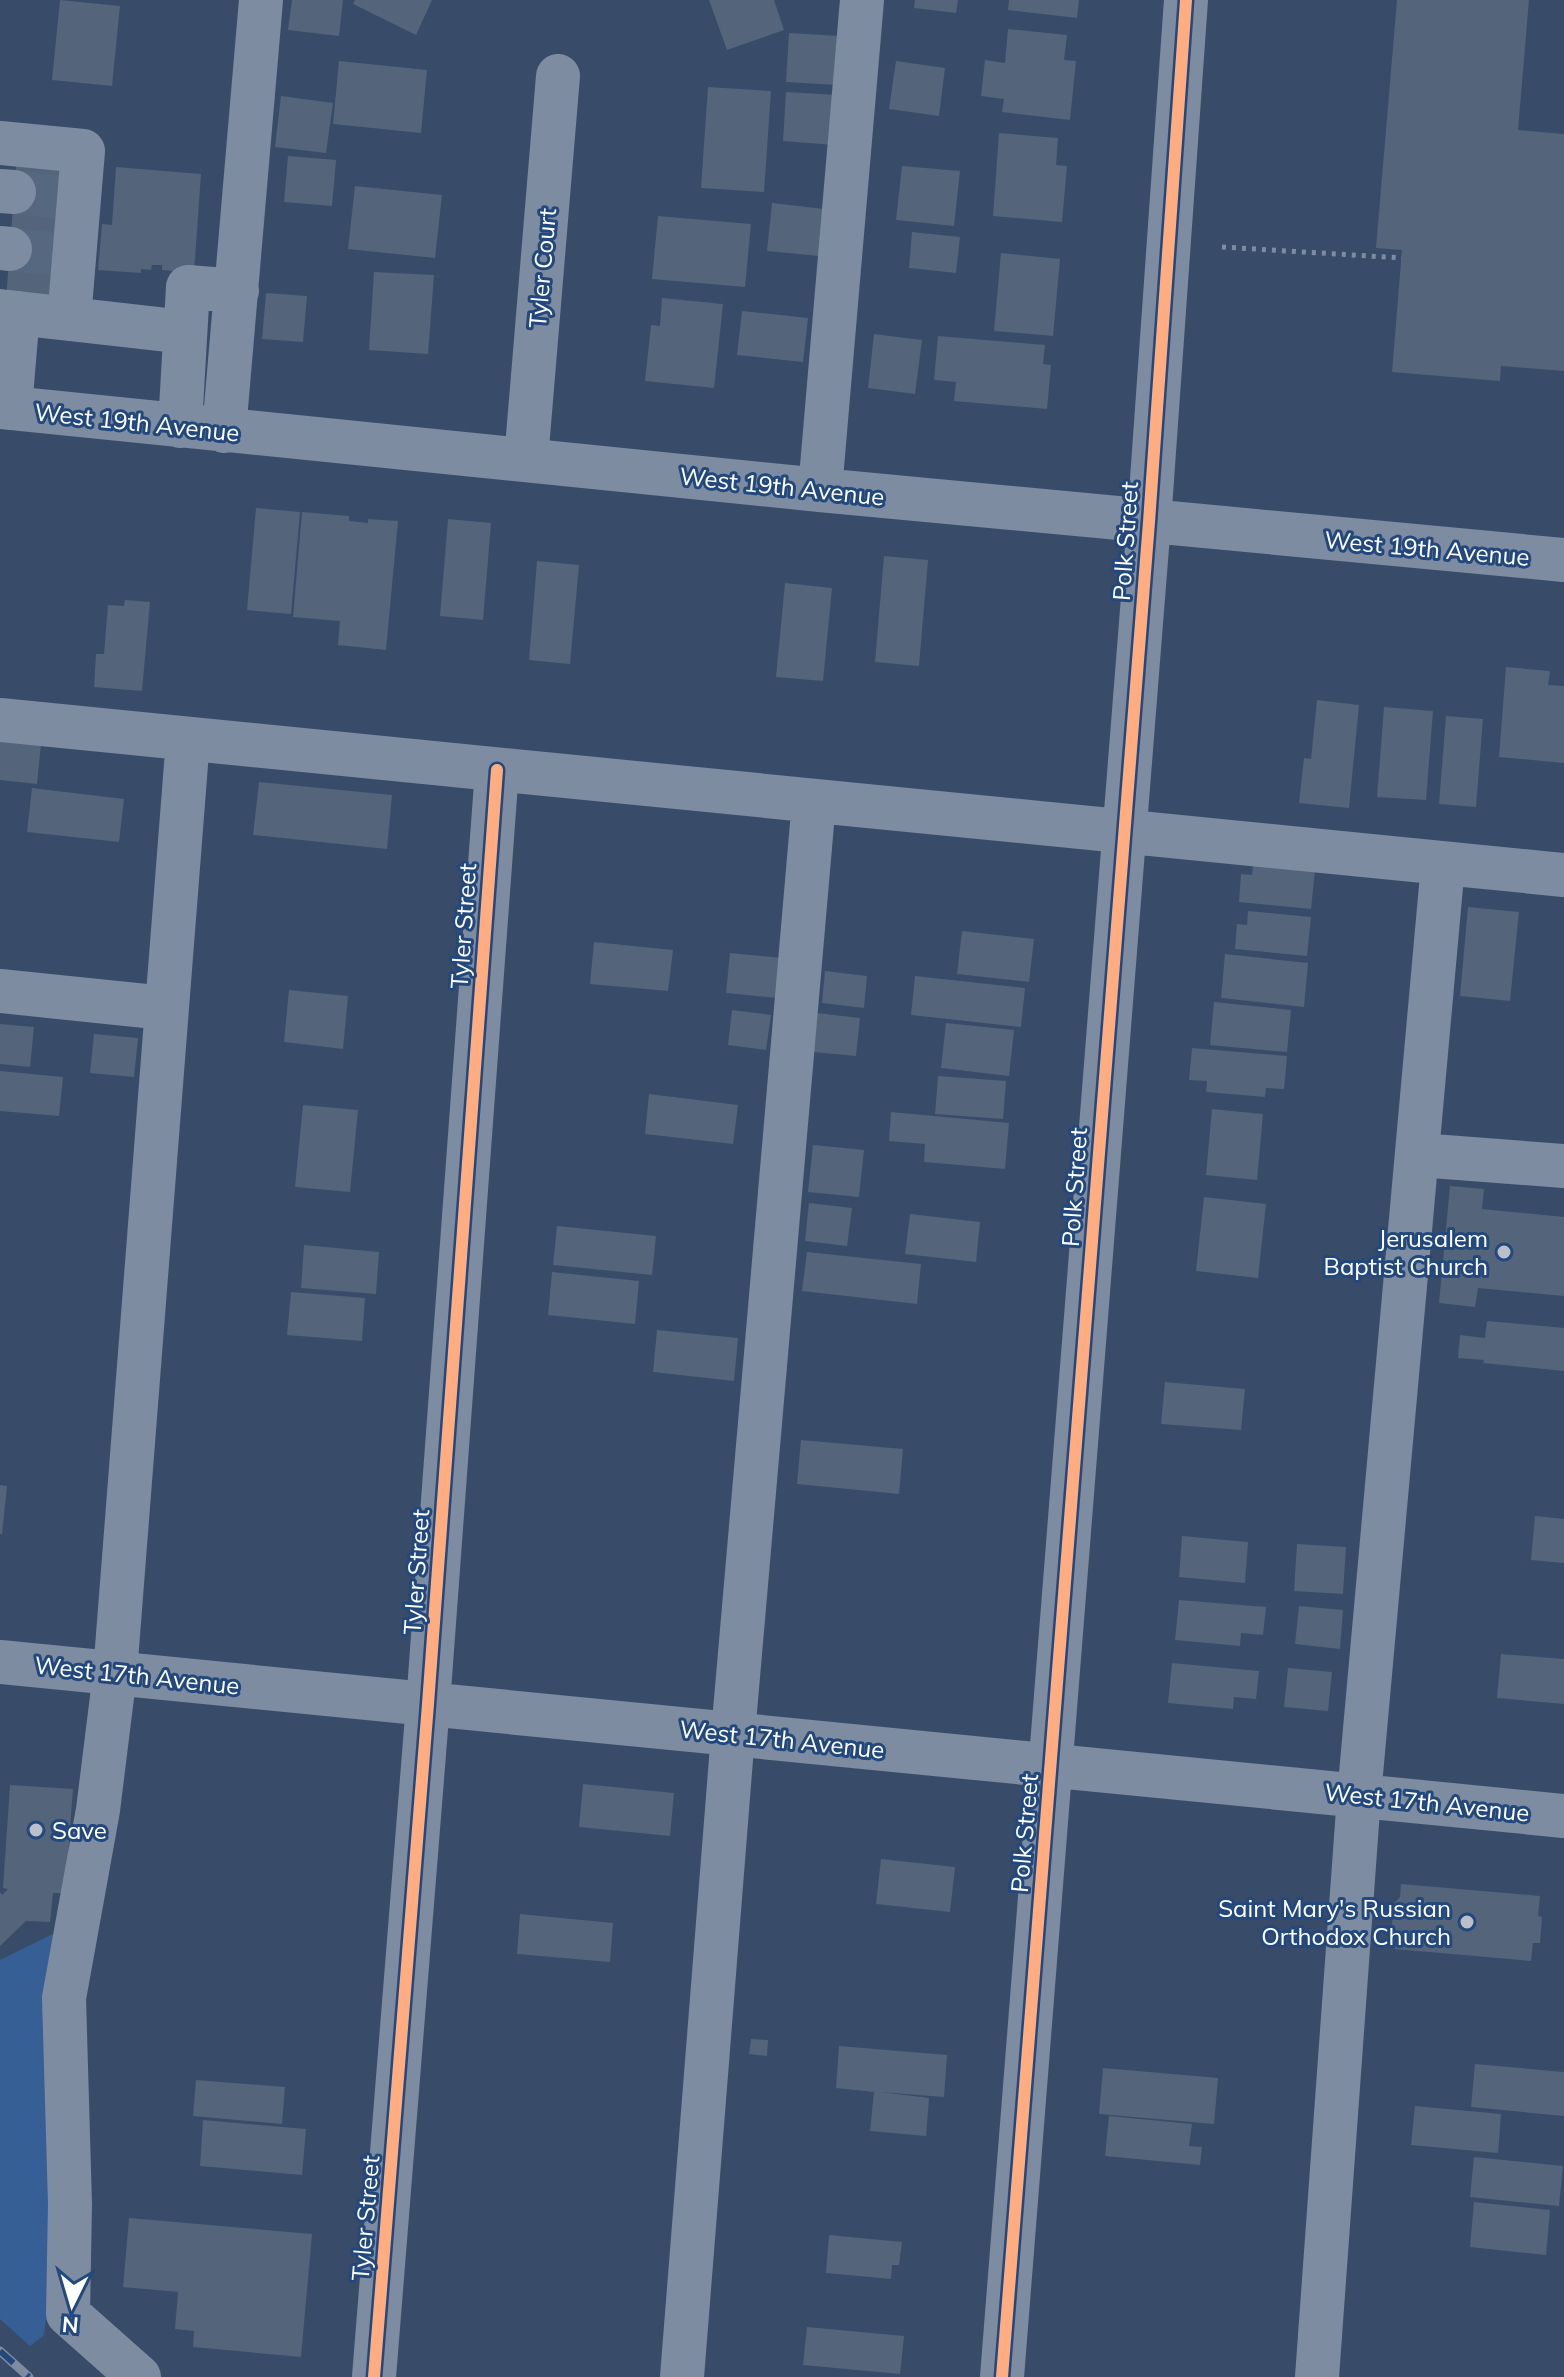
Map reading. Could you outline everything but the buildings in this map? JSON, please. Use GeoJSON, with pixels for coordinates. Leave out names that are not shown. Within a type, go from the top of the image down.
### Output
{"type":"FeatureCollection","features":[{"type":"Feature","properties":{"kind":"street"},"geometry":{"type":"LineString","coordinates":[[224,431],[261,0]]}},
{"type":"Feature","properties":{"kind":"street"},"geometry":{"type":"LineString","coordinates":[[820,490],[862,0]]}},
{"type":"Feature","properties":{"kind":"street","name":"Polk Street"},"geometry":{"type":"LineString","coordinates":[[1002,2377],[1149,522],[1186,0]]}},
{"type":"Feature","properties":{"kind":"street","name":"Tyler Court"},"geometry":{"type":"LineString","coordinates":[[526,460],[558,76]]}},
{"type":"Feature","properties":{"kind":"street"},"geometry":{"type":"LineString","coordinates":[[3,170],[83,151],[72,199],[67,256],[69,319]]}},
{"type":"Feature","properties":{"kind":"street"},"geometry":{"type":"LineString","coordinates":[[180,426],[188,287],[237,291]]}},
{"type":"Feature","properties":{"kind":"street"},"geometry":{"type":"LineString","coordinates":[[5,408],[9,312],[185,332]]}},
{"type":"Feature","properties":{"kind":"street","name":"West 19th Avenue"},"geometry":{"type":"LineString","coordinates":[[5,408],[820,490],[1564,560]]}},
{"type":"Feature","properties":{"kind":"street"},"geometry":{"type":"LineString","coordinates":[[0,720],[1564,875]]}},
{"type":"Feature","properties":{"kind":"street"},"geometry":{"type":"LineString","coordinates":[[139,2377],[68,2314],[70,2204],[64,1998],[98,1810],[115,1673],[188,739]]}},
{"type":"Feature","properties":{"kind":"street","name":"Tyler Street"},"geometry":{"type":"LineString","coordinates":[[374,2377],[428,1704],[497,770]]}},
{"type":"Feature","properties":{"kind":"street"},"geometry":{"type":"LineString","coordinates":[[682,2377],[733,1734],[814,801]]}},
{"type":"Feature","properties":{"kind":"street"},"geometry":{"type":"LineString","coordinates":[[1317,2377],[1359,1796],[1443,864]]}},
{"type":"Feature","properties":{"kind":"street"},"geometry":{"type":"LineString","coordinates":[[0,991],[165,1008]]}},
{"type":"Feature","properties":{"kind":"street"},"geometry":{"type":"LineString","coordinates":[[1419,1155],[1564,1166]]}},
{"type":"Feature","properties":{"kind":"street","name":"West 17th Avenue"},"geometry":{"type":"LineString","coordinates":[[0,1662],[1564,1816]]}},
{"type":"Feature","properties":{"kind":"path"},"geometry":{"type":"LineString","coordinates":[[1222,247],[1402,258]]}},
{"type":"Feature","properties":{"kind":"shaded area"},"geometry":{"type":"Polygon","coordinates":[[[63,1929],[49,2297],[44,2335],[30,2346],[0,2319],[0,1960],[63,1929]]]}},
{"type":"Feature","properties":{"kind":"tunnel"},"geometry":{"type":"LineString","coordinates":[[14,192],[65,198]]}},
{"type":"Feature","properties":{"kind":"tunnel"},"geometry":{"type":"LineString","coordinates":[[10,249],[60,255]]}},
{"type":"Feature","properties":{"kind":"railway"},"geometry":{"type":"LineString","coordinates":[[0,2351],[29,2377]]}},
{"type":"Feature","properties":{"kind":"cycle path"},"geometry":{"type":"LineString","coordinates":[[1002,2377],[1149,522],[1186,0]]}},
{"type":"Feature","properties":{"kind":"cycle path"},"geometry":{"type":"LineString","coordinates":[[374,2377],[428,1704],[497,770]]}},
{"type":"Feature","properties":{"kind":"place","name":"Jerusalem Baptist Church"},"geometry":{"type":"Point","coordinates":[1504,1252]}},
{"type":"Feature","properties":{"kind":"place","name":"Save"},"geometry":{"type":"Point","coordinates":[36,1830]}},
{"type":"Feature","properties":{"kind":"place","name":"Saint Mary's Russian Orthodox Church"},"geometry":{"type":"Point","coordinates":[1467,1922]}}]}
